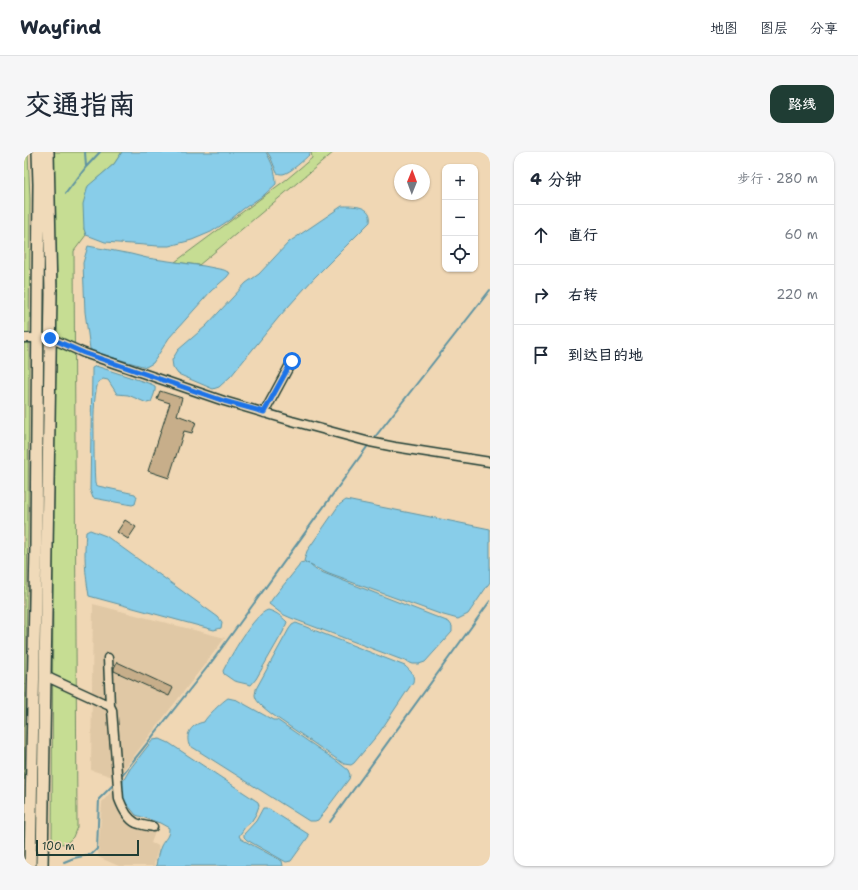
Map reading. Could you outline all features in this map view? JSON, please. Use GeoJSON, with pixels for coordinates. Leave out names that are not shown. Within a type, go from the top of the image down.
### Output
{"type":"FeatureCollection","features":[{"type":"Feature","properties":{"kind":"highway"},"geometry":{"type":"LineString","coordinates":[[30,866],[36,545],[38,152]]}},
{"type":"Feature","properties":{"kind":"highway"},"geometry":{"type":"LineString","coordinates":[[42,866],[51,294],[48,152]]}},
{"type":"Feature","properties":{"kind":"street"},"geometry":{"type":"LineString","coordinates":[[24,338],[50,338],[84,353],[224,401],[370,442],[490,462]]}},
{"type":"Feature","properties":{"kind":"street"},"geometry":{"type":"LineString","coordinates":[[264,412],[292,361]]}},
{"type":"Feature","properties":{"kind":"street"},"geometry":{"type":"LineString","coordinates":[[108,658],[110,706],[112,710],[119,799],[122,807],[129,817],[136,823],[153,827]]}},
{"type":"Feature","properties":{"kind":"street"},"geometry":{"type":"LineString","coordinates":[[45,676],[110,706]]}},
{"type":"Feature","properties":{"kind":"shaded area"},"geometry":{"type":"Polygon","coordinates":[[[93,604],[225,638],[120,774],[121,796],[138,818],[144,822],[158,824],[151,843],[159,846],[154,866],[119,866],[98,857],[102,802],[111,792],[114,793],[113,777],[91,770],[93,604]]]}},
{"type":"Feature","properties":{"kind":"green space"},"geometry":{"type":"Polygon","coordinates":[[[24,152],[28,152],[30,199],[28,524],[24,780],[24,152]]]}},
{"type":"Feature","properties":{"kind":"green space"},"geometry":{"type":"Polygon","coordinates":[[[53,152],[122,152],[114,164],[93,182],[84,229],[86,235],[74,251],[77,827],[73,837],[66,844],[52,843],[53,565],[57,281],[53,152]]]}},
{"type":"Feature","properties":{"kind":"green space"},"geometry":{"type":"Polygon","coordinates":[[[311,152],[334,152],[199,265],[175,262],[287,179],[312,158],[311,152]]]}},
{"type":"Feature","properties":{"kind":"water"},"geometry":{"type":"Polygon","coordinates":[[[122,152],[266,152],[273,168],[276,184],[264,195],[231,219],[211,232],[192,240],[169,246],[105,242],[86,235],[84,229],[83,204],[88,186],[114,164],[122,152]]]}},
{"type":"Feature","properties":{"kind":"water"},"geometry":{"type":"Polygon","coordinates":[[[267,152],[310,152],[310,154],[293,169],[281,174],[277,173],[267,152]]]}},
{"type":"Feature","properties":{"kind":"water"},"geometry":{"type":"Polygon","coordinates":[[[342,206],[365,209],[370,216],[370,222],[314,278],[279,317],[231,376],[219,387],[213,389],[178,374],[173,367],[172,360],[178,350],[206,326],[246,283],[259,274],[289,242],[342,206]]]}},
{"type":"Feature","properties":{"kind":"water"},"geometry":{"type":"Polygon","coordinates":[[[88,246],[147,258],[204,266],[224,270],[230,273],[211,291],[169,338],[153,363],[146,367],[96,353],[90,349],[85,312],[83,263],[88,246]]]}},
{"type":"Feature","properties":{"kind":"water"},"geometry":{"type":"Polygon","coordinates":[[[96,366],[155,386],[155,392],[151,402],[147,403],[128,395],[117,394],[108,380],[103,379],[98,382],[96,389],[94,416],[95,484],[98,486],[135,494],[137,497],[135,504],[132,505],[93,498],[90,490],[92,368],[96,366]]]}},
{"type":"Feature","properties":{"kind":"water"},"geometry":{"type":"Polygon","coordinates":[[[346,500],[490,529],[490,582],[468,614],[458,619],[440,614],[329,574],[310,565],[316,570],[449,622],[452,626],[452,632],[425,662],[413,664],[291,618],[282,614],[269,604],[300,563],[304,562],[309,564],[304,561],[307,551],[339,505],[346,500]]]}},
{"type":"Feature","properties":{"kind":"water"},"geometry":{"type":"Polygon","coordinates":[[[90,530],[106,536],[218,617],[222,622],[221,628],[214,630],[89,596],[85,548],[86,532],[90,530]]]}},
{"type":"Feature","properties":{"kind":"water"},"geometry":{"type":"Polygon","coordinates":[[[268,610],[278,614],[287,622],[283,632],[251,685],[234,681],[224,674],[223,671],[249,627],[262,613],[268,610]]]}},
{"type":"Feature","properties":{"kind":"water"},"geometry":{"type":"Polygon","coordinates":[[[296,623],[405,666],[413,675],[413,682],[379,733],[351,765],[344,764],[273,715],[257,701],[255,695],[256,689],[289,629],[296,623]]]}},
{"type":"Feature","properties":{"kind":"water"},"geometry":{"type":"Polygon","coordinates":[[[228,698],[237,700],[273,720],[277,720],[348,770],[350,775],[349,779],[318,820],[309,821],[189,745],[188,737],[190,730],[196,725],[204,722],[215,709],[228,698]]]}},
{"type":"Feature","properties":{"kind":"water"},"geometry":{"type":"Polygon","coordinates":[[[160,739],[169,743],[258,802],[259,806],[256,814],[239,836],[241,839],[282,861],[283,866],[156,866],[159,851],[162,843],[168,836],[169,828],[160,823],[136,815],[122,798],[122,789],[123,781],[130,769],[153,740],[160,739]]]}},
{"type":"Feature","properties":{"kind":"water"},"geometry":{"type":"Polygon","coordinates":[[[263,808],[269,809],[308,834],[309,836],[291,861],[286,862],[244,837],[244,834],[256,821],[263,808]]]}},
{"type":"Feature","properties":{"kind":"building"},"geometry":{"type":"Polygon","coordinates":[[[160,391],[182,398],[177,415],[196,422],[192,433],[184,431],[169,478],[148,471],[170,403],[157,399],[160,391]]]}},
{"type":"Feature","properties":{"kind":"building"},"geometry":{"type":"Polygon","coordinates":[[[125,520],[136,527],[128,539],[117,532],[125,520]]]}},
{"type":"Feature","properties":{"kind":"building"},"geometry":{"type":"Polygon","coordinates":[[[117,662],[173,688],[169,696],[114,671],[117,662]]]}},
{"type":"Feature","properties":{"kind":"waterway"},"geometry":{"type":"LineString","coordinates":[[85,152],[86,167]]}},
{"type":"Feature","properties":{"kind":"waterway"},"geometry":{"type":"LineString","coordinates":[[66,193],[86,167],[100,152]]}},
{"type":"Feature","properties":{"kind":"waterway"},"geometry":{"type":"LineString","coordinates":[[375,437],[490,290]]}},
{"type":"Feature","properties":{"kind":"waterway"},"geometry":{"type":"LineString","coordinates":[[122,775],[213,660],[367,447]]}},
{"type":"Feature","properties":{"kind":"waterway"},"geometry":{"type":"LineString","coordinates":[[330,822],[490,601]]}},
{"type":"Feature","properties":{"kind":"waterway"},"geometry":{"type":"LineString","coordinates":[[64,862],[92,854],[97,849],[99,799],[113,785]]}},
{"type":"Feature","properties":{"kind":"route"},"geometry":{"type":"LineString","coordinates":[[50,338],[84,353],[224,401],[264,412],[292,361]]}}]}
